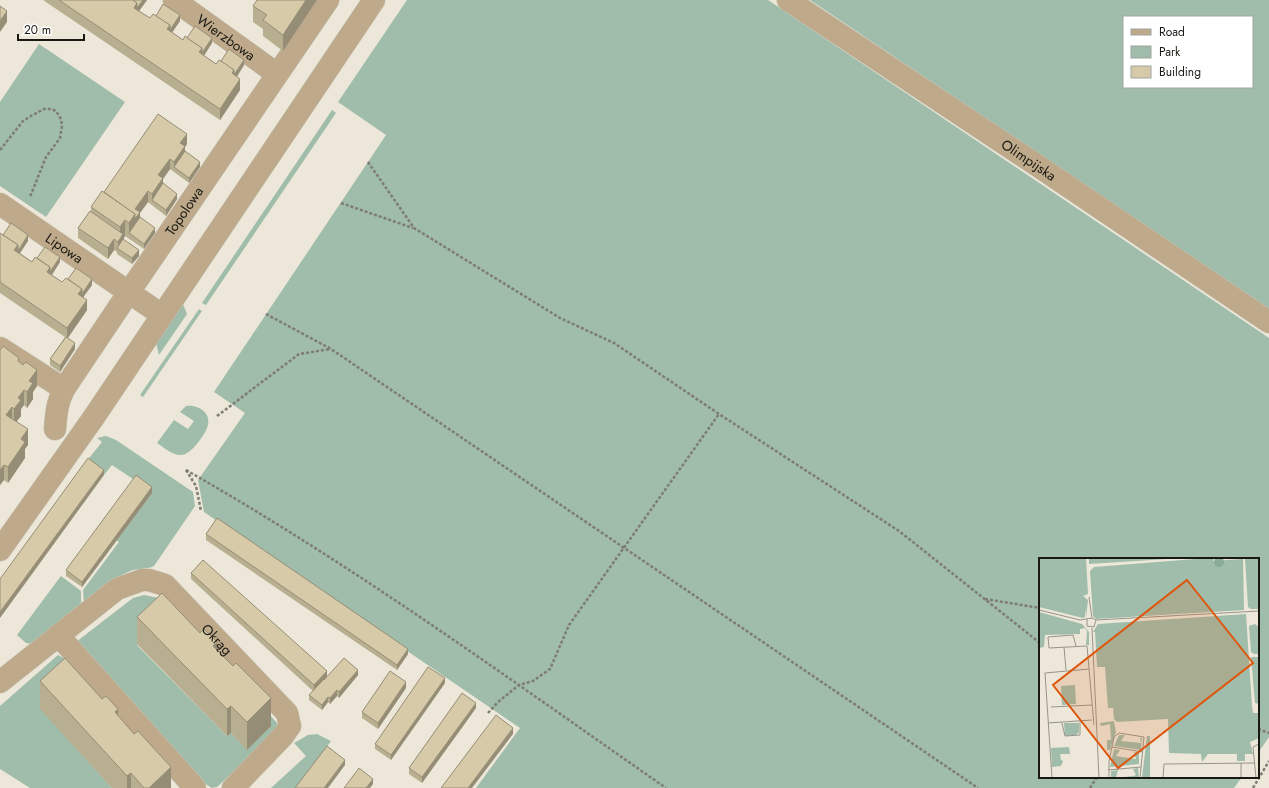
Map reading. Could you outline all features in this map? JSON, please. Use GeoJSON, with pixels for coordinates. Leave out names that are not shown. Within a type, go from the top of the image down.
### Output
{"type":"FeatureCollection","features":[{"type":"Feature","properties":{"kind":"street","name":"Wierzbowa"},"geometry":{"type":"LineString","coordinates":[[174,0],[278,74]]}},
{"type":"Feature","properties":{"kind":"street","name":"Topolowa"},"geometry":{"type":"LineString","coordinates":[[55,429],[57,407],[64,389],[328,0]]}},
{"type":"Feature","properties":{"kind":"street"},"geometry":{"type":"LineString","coordinates":[[0,550],[94,417],[374,0]]}},
{"type":"Feature","properties":{"kind":"street","name":"Olimpijska"},"geometry":{"type":"LineString","coordinates":[[788,0],[1042,168],[1269,322]]}},
{"type":"Feature","properties":{"kind":"street","name":"Lipowa"},"geometry":{"type":"LineString","coordinates":[[0,204],[162,315]]}},
{"type":"Feature","properties":{"kind":"street"},"geometry":{"type":"LineString","coordinates":[[0,348],[64,389]]}},
{"type":"Feature","properties":{"kind":"street","name":"Okrąg"},"geometry":{"type":"LineString","coordinates":[[0,682],[117,589],[142,580],[149,580],[165,585],[287,713],[290,726],[283,736],[233,788]]}},
{"type":"Feature","properties":{"kind":"street"},"geometry":{"type":"LineString","coordinates":[[59,634],[66,644],[195,788]]}},
{"type":"Feature","properties":{"kind":"path"},"geometry":{"type":"LineString","coordinates":[[0,150],[23,121],[44,109],[56,111],[61,119],[62,126],[60,138],[46,157],[20,218]]}},
{"type":"Feature","properties":{"kind":"path"},"geometry":{"type":"LineString","coordinates":[[368,162],[414,228]]}},
{"type":"Feature","properties":{"kind":"path"},"geometry":{"type":"LineString","coordinates":[[341,203],[414,228],[560,318],[614,343],[719,414],[899,531],[1039,642]]}},
{"type":"Feature","properties":{"kind":"path"},"geometry":{"type":"LineString","coordinates":[[266,314],[331,349],[978,788]]}},
{"type":"Feature","properties":{"kind":"path"},"geometry":{"type":"LineString","coordinates":[[217,416],[299,354],[331,349]]}},
{"type":"Feature","properties":{"kind":"path"},"geometry":{"type":"LineString","coordinates":[[488,713],[498,702],[519,685],[533,681],[550,669],[569,625],[719,414]]}},
{"type":"Feature","properties":{"kind":"path"},"geometry":{"type":"LineString","coordinates":[[201,511],[196,486],[186,470],[321,551],[451,637],[666,788]]}},
{"type":"Feature","properties":{"kind":"path"},"geometry":{"type":"LineString","coordinates":[[984,599],[1039,608]]}},
{"type":"Feature","properties":{"kind":"path"},"geometry":{"type":"LineString","coordinates":[[1259,729],[1269,733]]}},
{"type":"Feature","properties":{"kind":"path"},"geometry":{"type":"LineString","coordinates":[[1259,778],[1269,761]]}},
{"type":"Feature","properties":{"kind":"path"},"geometry":{"type":"LineString","coordinates":[[1090,788],[1096,778]]}},
{"type":"Feature","properties":{"kind":"path"},"geometry":{"type":"LineString","coordinates":[[1253,788],[1259,778]]}},
{"type":"Feature","properties":{"kind":"green space"},"geometry":{"type":"Polygon","coordinates":[[[407,0],[768,0],[1269,338],[1269,737],[1259,752],[1259,558],[1039,558],[1039,778],[1241,778],[1234,788],[476,788],[520,728],[204,512],[198,480],[245,413],[214,392],[386,135],[338,102],[407,0]]]}},
{"type":"Feature","properties":{"kind":"green space"},"geometry":{"type":"Polygon","coordinates":[[[810,0],[1269,0],[1269,309],[810,0]]]}},
{"type":"Feature","properties":{"kind":"green space"},"geometry":{"type":"Polygon","coordinates":[[[39,44],[125,102],[46,217],[0,186],[0,102],[39,44]]]}},
{"type":"Feature","properties":{"kind":"green space"},"geometry":{"type":"Polygon","coordinates":[[[332,110],[336,113],[206,305],[202,303],[332,110]]]}},
{"type":"Feature","properties":{"kind":"green space"},"geometry":{"type":"Polygon","coordinates":[[[183,304],[187,314],[159,355],[156,343],[183,304]]]}},
{"type":"Feature","properties":{"kind":"green space"},"geometry":{"type":"Polygon","coordinates":[[[199,309],[202,311],[143,397],[140,395],[199,309]]]}},
{"type":"Feature","properties":{"kind":"green space"},"geometry":{"type":"Polygon","coordinates":[[[186,406],[200,408],[204,411],[208,418],[208,423],[207,428],[197,444],[186,454],[179,455],[169,451],[157,443],[174,420],[188,429],[194,421],[180,412],[186,406]]]}},
{"type":"Feature","properties":{"kind":"green space"},"geometry":{"type":"Polygon","coordinates":[[[106,436],[116,440],[193,492],[195,506],[154,566],[133,570],[124,574],[84,603],[83,590],[119,542],[116,540],[136,481],[112,465],[104,475],[86,462],[102,442],[97,438],[106,436]]]}},
{"type":"Feature","properties":{"kind":"green space"},"geometry":{"type":"Polygon","coordinates":[[[61,576],[81,591],[81,606],[33,644],[26,643],[17,635],[61,576]]]}},
{"type":"Feature","properties":{"kind":"green space"},"geometry":{"type":"Polygon","coordinates":[[[144,595],[159,598],[137,645],[227,736],[231,733],[247,749],[264,708],[277,723],[276,732],[217,787],[212,788],[204,783],[76,642],[133,598],[144,595]]]}},
{"type":"Feature","properties":{"kind":"green space"},"geometry":{"type":"Polygon","coordinates":[[[58,655],[65,659],[41,709],[112,788],[30,788],[0,769],[0,706],[58,655]]]}},
{"type":"Feature","properties":{"kind":"green space"},"geometry":{"type":"Polygon","coordinates":[[[317,734],[331,741],[297,788],[271,788],[306,756],[294,743],[308,735],[317,734]]]}},
{"type":"Feature","properties":{"kind":"building"},"geometry":{"type":"Polygon","coordinates":[[[59,0],[133,0],[137,3],[134,8],[150,18],[153,14],[160,18],[170,25],[167,29],[183,40],[185,36],[202,48],[199,52],[216,64],[219,60],[225,63],[234,70],[232,73],[240,79],[220,109],[59,0]]]}},
{"type":"Feature","properties":{"kind":"building"},"geometry":{"type":"Polygon","coordinates":[[[133,0],[143,0],[137,8],[137,3],[133,0]]]}},
{"type":"Feature","properties":{"kind":"building"},"geometry":{"type":"Polygon","coordinates":[[[257,0],[306,0],[283,35],[263,20],[267,15],[253,6],[257,0]]]}},
{"type":"Feature","properties":{"kind":"building"},"geometry":{"type":"Polygon","coordinates":[[[163,4],[180,15],[170,30],[170,25],[156,16],[163,4]]]}},
{"type":"Feature","properties":{"kind":"building"},"geometry":{"type":"Polygon","coordinates":[[[0,6],[7,11],[0,21],[0,6]]]}},
{"type":"Feature","properties":{"kind":"building"},"geometry":{"type":"Polygon","coordinates":[[[195,26],[212,38],[202,53],[202,48],[187,38],[195,26]]]}},
{"type":"Feature","properties":{"kind":"building"},"geometry":{"type":"Polygon","coordinates":[[[229,49],[244,60],[234,75],[234,70],[221,61],[229,49]]]}},
{"type":"Feature","properties":{"kind":"building"},"geometry":{"type":"Polygon","coordinates":[[[158,114],[187,134],[180,143],[185,146],[174,162],[170,159],[158,175],[163,178],[152,194],[148,191],[135,209],[140,212],[135,219],[135,214],[104,192],[158,114]]]}},
{"type":"Feature","properties":{"kind":"building"},"geometry":{"type":"Polygon","coordinates":[[[185,151],[200,162],[189,178],[174,167],[185,151]]]}},
{"type":"Feature","properties":{"kind":"building"},"geometry":{"type":"Polygon","coordinates":[[[163,183],[177,194],[166,210],[152,200],[163,183]]]}},
{"type":"Feature","properties":{"kind":"building"},"geometry":{"type":"Polygon","coordinates":[[[102,191],[135,214],[129,223],[125,220],[120,227],[91,207],[102,191]]]}},
{"type":"Feature","properties":{"kind":"building"},"geometry":{"type":"Polygon","coordinates":[[[90,211],[123,234],[118,242],[114,239],[108,248],[78,228],[90,211]]]}},
{"type":"Feature","properties":{"kind":"building"},"geometry":{"type":"Polygon","coordinates":[[[140,217],[155,228],[144,244],[129,233],[140,217]]]}},
{"type":"Feature","properties":{"kind":"building"},"geometry":{"type":"Polygon","coordinates":[[[11,223],[28,235],[18,251],[18,245],[3,235],[11,223]]]}},
{"type":"Feature","properties":{"kind":"building"},"geometry":{"type":"Polygon","coordinates":[[[0,233],[18,245],[14,250],[32,262],[35,257],[50,267],[47,272],[62,282],[66,278],[82,289],[78,294],[87,300],[67,328],[0,282],[0,233]]]}},
{"type":"Feature","properties":{"kind":"building"},"geometry":{"type":"Polygon","coordinates":[[[123,239],[139,250],[132,258],[117,248],[123,239]]]}},
{"type":"Feature","properties":{"kind":"building"},"geometry":{"type":"Polygon","coordinates":[[[45,247],[60,257],[50,272],[50,267],[37,258],[45,247]]]}},
{"type":"Feature","properties":{"kind":"building"},"geometry":{"type":"Polygon","coordinates":[[[76,268],[92,279],[82,294],[82,289],[68,279],[76,268]]]}},
{"type":"Feature","properties":{"kind":"building"},"geometry":{"type":"Polygon","coordinates":[[[66,337],[75,343],[60,366],[50,359],[66,337]]]}},
{"type":"Feature","properties":{"kind":"building"},"geometry":{"type":"Polygon","coordinates":[[[3,346],[19,358],[18,361],[23,365],[26,362],[37,370],[29,381],[33,383],[27,392],[24,390],[18,398],[21,400],[14,409],[12,407],[6,415],[28,429],[21,439],[25,442],[8,467],[4,465],[0,470],[0,350],[3,346]]]}},
{"type":"Feature","properties":{"kind":"building"},"geometry":{"type":"Polygon","coordinates":[[[88,458],[104,470],[0,612],[0,579],[88,458]]]}},
{"type":"Feature","properties":{"kind":"building"},"geometry":{"type":"Polygon","coordinates":[[[136,475],[152,487],[82,582],[66,570],[136,475]]]}},
{"type":"Feature","properties":{"kind":"building"},"geometry":{"type":"Polygon","coordinates":[[[217,518],[408,649],[397,665],[206,534],[217,518]]]}},
{"type":"Feature","properties":{"kind":"building"},"geometry":{"type":"Polygon","coordinates":[[[203,560],[327,671],[314,685],[191,573],[203,560]]]}},
{"type":"Feature","properties":{"kind":"building"},"geometry":{"type":"Polygon","coordinates":[[[162,593],[200,633],[204,629],[217,642],[213,646],[233,666],[236,663],[271,698],[247,722],[231,706],[227,709],[137,617],[162,593]]]}},
{"type":"Feature","properties":{"kind":"building"},"geometry":{"type":"Polygon","coordinates":[[[65,658],[102,699],[106,696],[118,709],[115,712],[134,734],[138,731],[171,767],[149,788],[144,788],[131,773],[127,776],[40,681],[65,658]]]}},
{"type":"Feature","properties":{"kind":"building"},"geometry":{"type":"Polygon","coordinates":[[[344,658],[358,670],[339,692],[337,690],[330,698],[328,697],[322,705],[309,695],[344,658]]]}},
{"type":"Feature","properties":{"kind":"building"},"geometry":{"type":"Polygon","coordinates":[[[428,667],[445,678],[391,755],[375,744],[428,667]]]}},
{"type":"Feature","properties":{"kind":"building"},"geometry":{"type":"Polygon","coordinates":[[[390,671],[406,682],[378,723],[362,712],[390,671]]]}},
{"type":"Feature","properties":{"kind":"building"},"geometry":{"type":"Polygon","coordinates":[[[462,693],[476,703],[422,777],[409,768],[462,693]]]}},
{"type":"Feature","properties":{"kind":"building"},"geometry":{"type":"Polygon","coordinates":[[[496,715],[513,728],[468,788],[441,788],[496,715]]]}},
{"type":"Feature","properties":{"kind":"building"},"geometry":{"type":"Polygon","coordinates":[[[327,746],[345,760],[324,788],[295,788],[327,746]]]}},
{"type":"Feature","properties":{"kind":"building"},"geometry":{"type":"Polygon","coordinates":[[[359,768],[373,779],[366,788],[344,788],[359,768]]]}}]}
